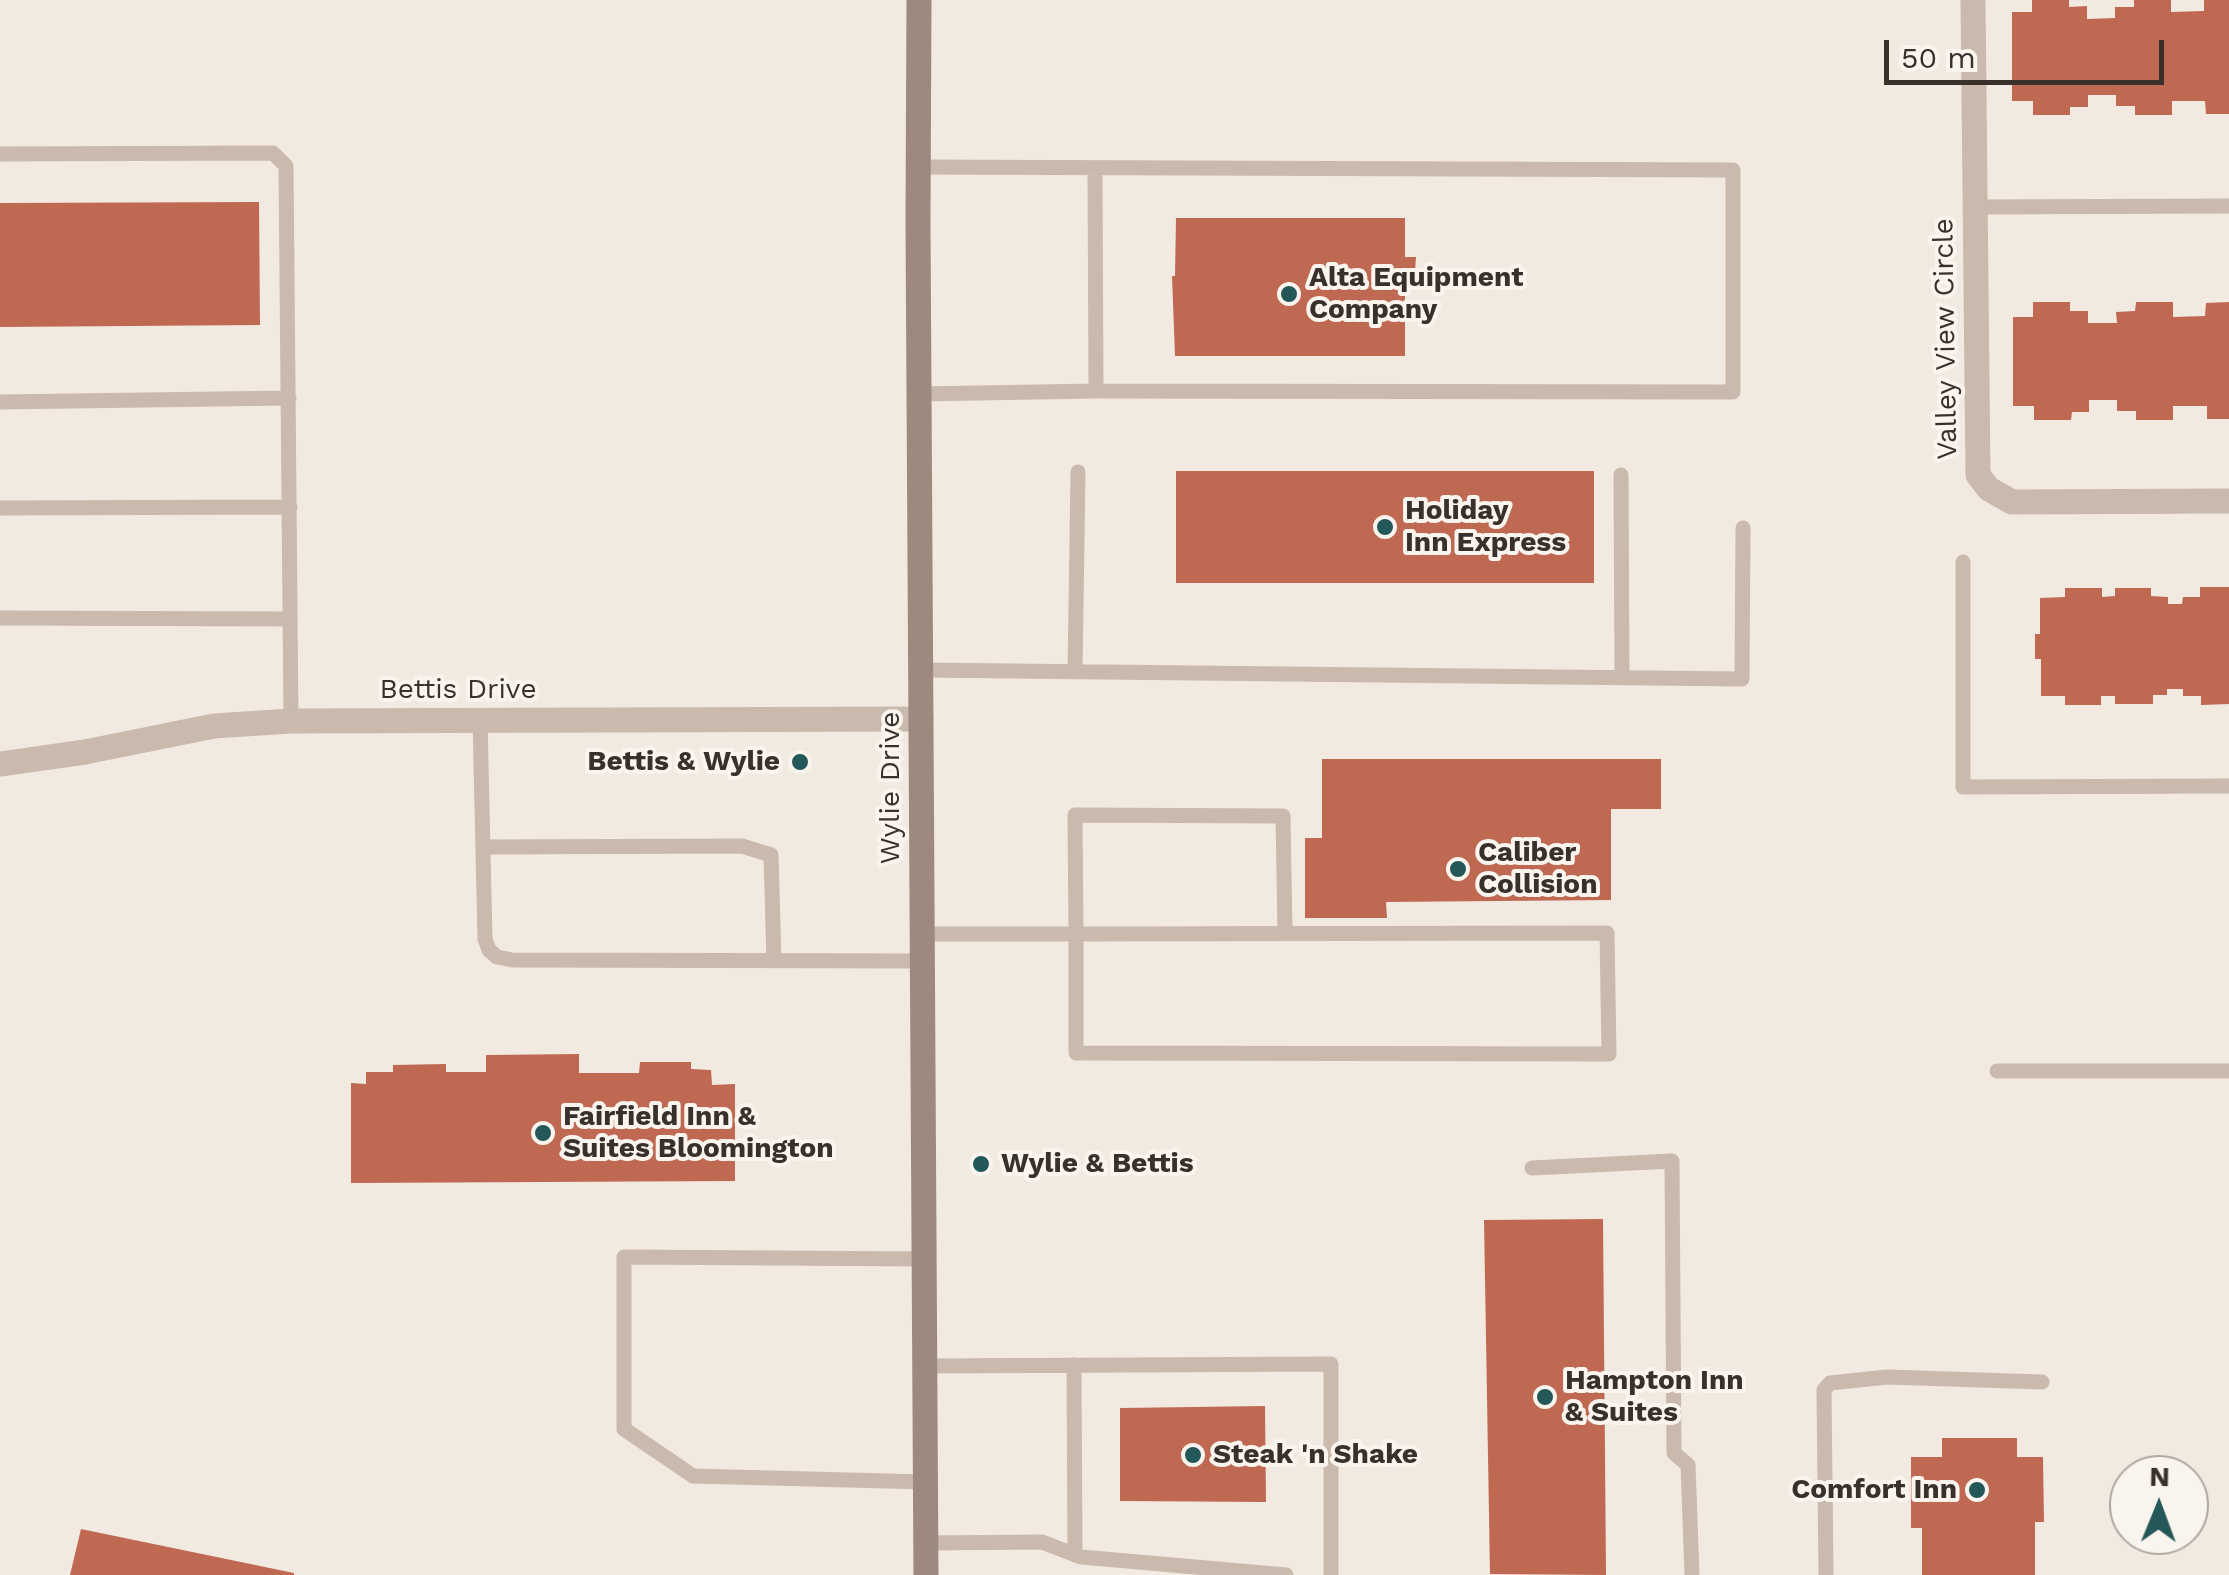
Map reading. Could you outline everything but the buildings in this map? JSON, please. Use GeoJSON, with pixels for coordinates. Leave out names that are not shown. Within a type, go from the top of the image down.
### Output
{"type":"FeatureCollection","features":[{"type":"Feature","properties":{"kind":"main road","name":"Wylie Drive"},"geometry":{"type":"LineString","coordinates":[[919,0],[926,1575]]}},
{"type":"Feature","properties":{"kind":"street","name":"Valley View Circle"},"geometry":{"type":"LineString","coordinates":[[1973,0],[1978,475],[1989,489],[2012,502],[2229,501]]}},
{"type":"Feature","properties":{"kind":"street","name":"Bettis Drive"},"geometry":{"type":"LineString","coordinates":[[0,764],[85,752],[214,726],[290,721],[921,719]]}},
{"type":"Feature","properties":{"kind":"lane"},"geometry":{"type":"LineString","coordinates":[[0,154],[272,154],[286,166],[290,721]]}},
{"type":"Feature","properties":{"kind":"lane"},"geometry":{"type":"LineString","coordinates":[[918,166],[1733,170],[1733,392],[919,394]]}},
{"type":"Feature","properties":{"kind":"lane"},"geometry":{"type":"LineString","coordinates":[[1095,169],[1096,391]]}},
{"type":"Feature","properties":{"kind":"lane"},"geometry":{"type":"LineString","coordinates":[[1974,207],[2229,206]]}},
{"type":"Feature","properties":{"kind":"lane"},"geometry":{"type":"LineString","coordinates":[[0,402],[289,398]]}},
{"type":"Feature","properties":{"kind":"lane"},"geometry":{"type":"LineString","coordinates":[[1075,672],[1078,472]]}},
{"type":"Feature","properties":{"kind":"lane"},"geometry":{"type":"LineString","coordinates":[[1621,476],[1622,678]]}},
{"type":"Feature","properties":{"kind":"lane"},"geometry":{"type":"LineString","coordinates":[[0,508],[290,508]]}},
{"type":"Feature","properties":{"kind":"lane"},"geometry":{"type":"LineString","coordinates":[[921,670],[1742,679],[1742,528]]}},
{"type":"Feature","properties":{"kind":"lane"},"geometry":{"type":"LineString","coordinates":[[1963,562],[1963,787],[2229,786]]}},
{"type":"Feature","properties":{"kind":"lane"},"geometry":{"type":"LineString","coordinates":[[0,618],[290,618]]}},
{"type":"Feature","properties":{"kind":"lane"},"geometry":{"type":"LineString","coordinates":[[480,719],[485,939],[497,957],[922,961]]}},
{"type":"Feature","properties":{"kind":"lane"},"geometry":{"type":"LineString","coordinates":[[922,934],[1076,934],[1285,933],[1607,933],[1609,1054],[1076,1053],[1076,934],[1075,816],[1283,816],[1285,933]]}},
{"type":"Feature","properties":{"kind":"lane"},"geometry":{"type":"LineString","coordinates":[[483,847],[742,846],[771,856],[774,961]]}},
{"type":"Feature","properties":{"kind":"lane"},"geometry":{"type":"LineString","coordinates":[[1996,1071],[2229,1071]]}},
{"type":"Feature","properties":{"kind":"lane"},"geometry":{"type":"LineString","coordinates":[[1532,1168],[1672,1161],[1674,1453],[1688,1466],[1692,1575]]}},
{"type":"Feature","properties":{"kind":"lane"},"geometry":{"type":"LineString","coordinates":[[925,1259],[624,1257],[624,1430],[693,1476],[926,1482]]}},
{"type":"Feature","properties":{"kind":"lane"},"geometry":{"type":"LineString","coordinates":[[925,1366],[1331,1364],[1331,1575]]}},
{"type":"Feature","properties":{"kind":"lane"},"geometry":{"type":"LineString","coordinates":[[1074,1365],[1076,1555]]}},
{"type":"Feature","properties":{"kind":"lane"},"geometry":{"type":"LineString","coordinates":[[1826,1575],[1824,1390],[1830,1384],[1888,1377],[2042,1382]]}},
{"type":"Feature","properties":{"kind":"lane"},"geometry":{"type":"LineString","coordinates":[[926,1543],[1042,1542],[1076,1555],[1286,1575]]}},
{"type":"Feature","properties":{"kind":"place","name":"Alta Equipment Company"},"geometry":{"type":"Point","coordinates":[1289,294]}},
{"type":"Feature","properties":{"kind":"place","name":"Holiday Inn Express"},"geometry":{"type":"Point","coordinates":[1385,527]}},
{"type":"Feature","properties":{"kind":"place","name":"Bettis & Wylie"},"geometry":{"type":"Point","coordinates":[800,762]}},
{"type":"Feature","properties":{"kind":"place","name":"Caliber Collision"},"geometry":{"type":"Point","coordinates":[1458,869]}},
{"type":"Feature","properties":{"kind":"place","name":"Fairfield Inn & Suites Bloomington"},"geometry":{"type":"Point","coordinates":[543,1133]}},
{"type":"Feature","properties":{"kind":"place","name":"Wylie & Bettis"},"geometry":{"type":"Point","coordinates":[981,1164]}},
{"type":"Feature","properties":{"kind":"place","name":"Hampton Inn & Suites"},"geometry":{"type":"Point","coordinates":[1545,1397]}},
{"type":"Feature","properties":{"kind":"place","name":"Steak 'n Shake"},"geometry":{"type":"Point","coordinates":[1193,1455]}},
{"type":"Feature","properties":{"kind":"place","name":"Comfort Inn"},"geometry":{"type":"Point","coordinates":[1977,1490]}}]}
